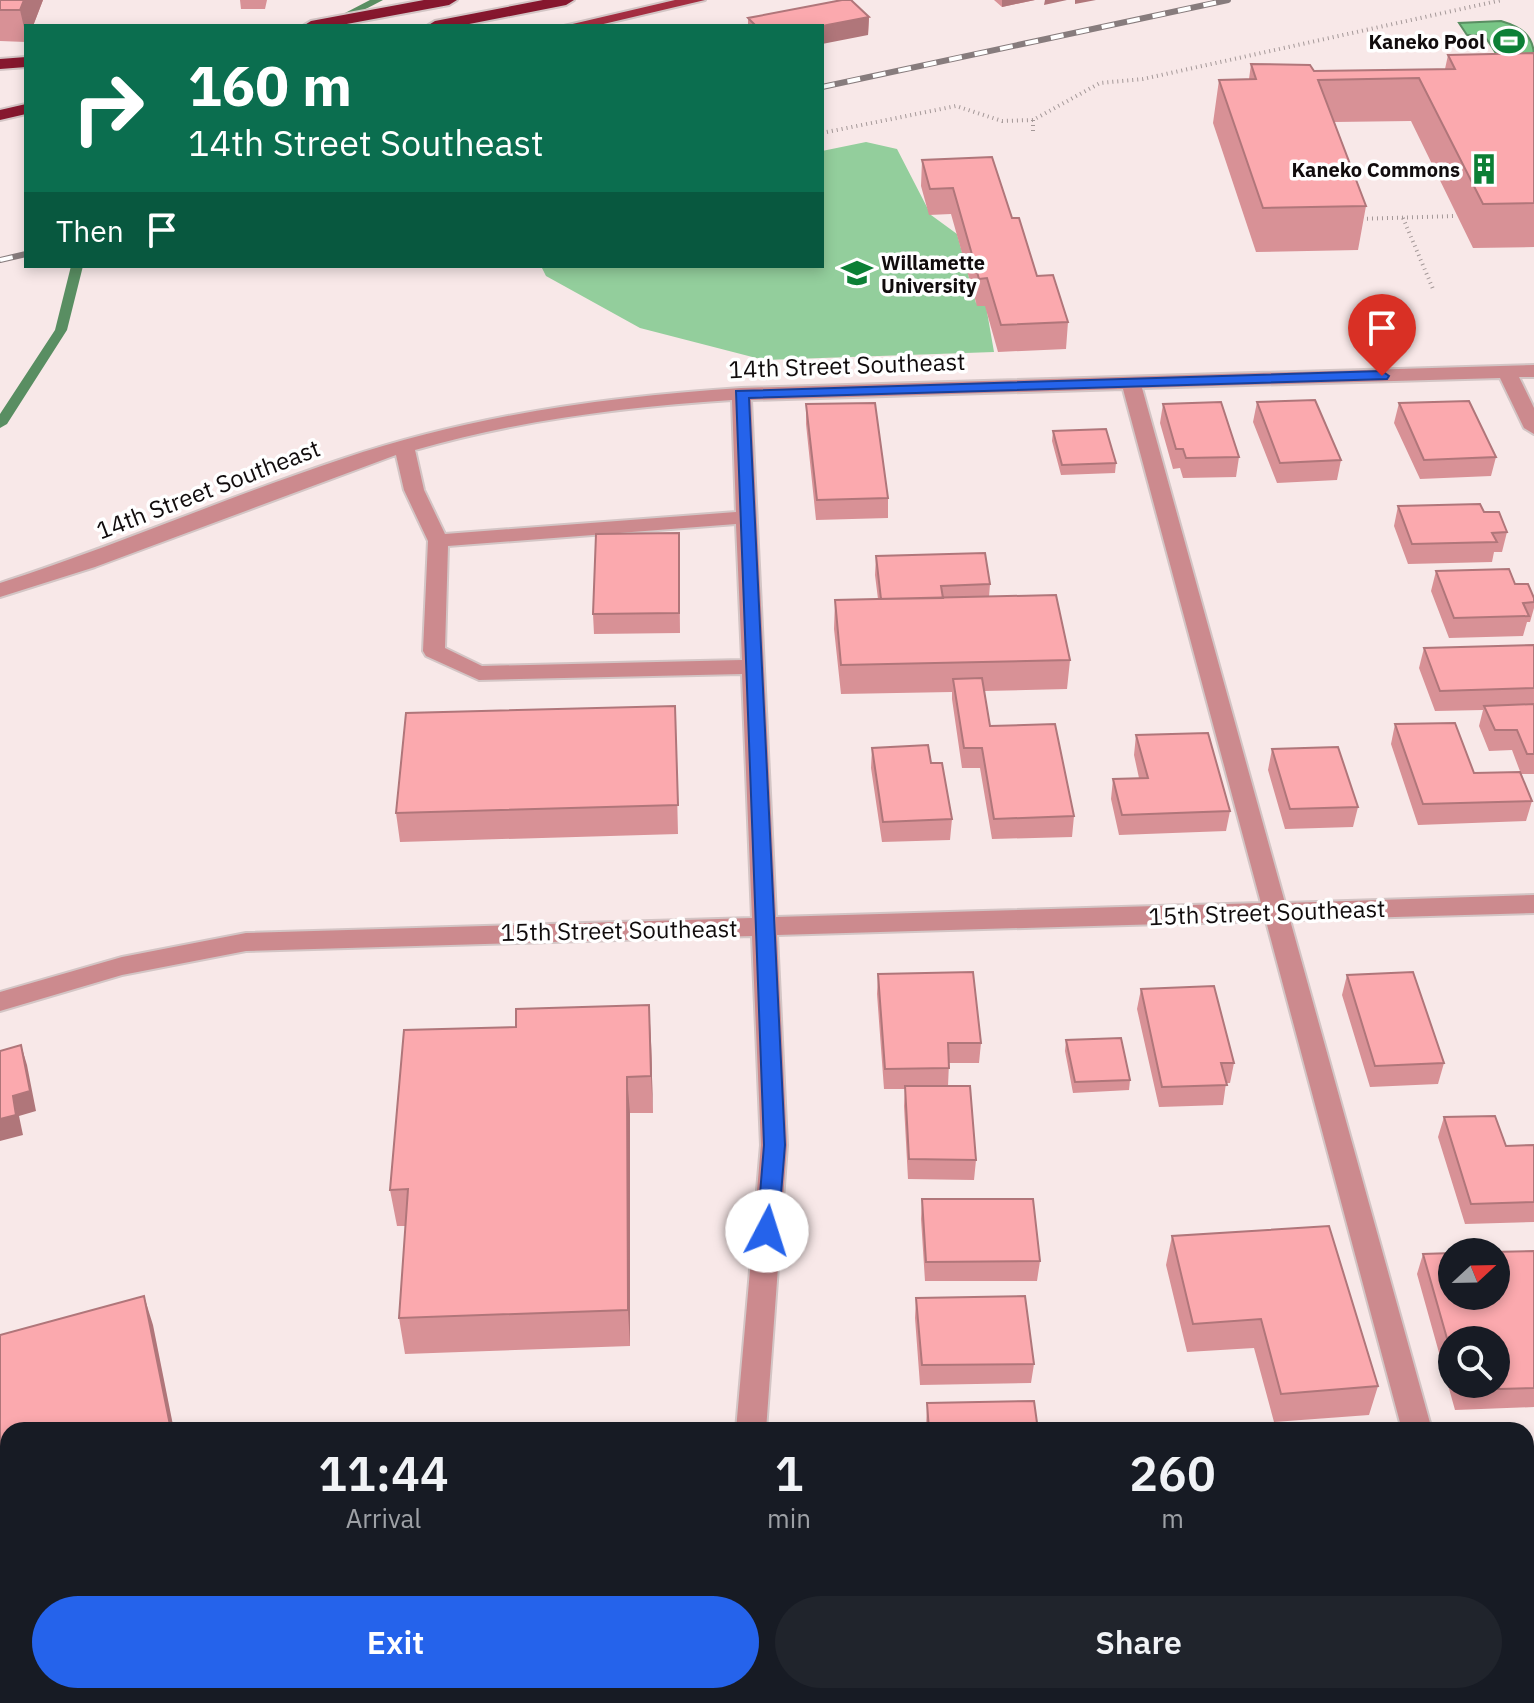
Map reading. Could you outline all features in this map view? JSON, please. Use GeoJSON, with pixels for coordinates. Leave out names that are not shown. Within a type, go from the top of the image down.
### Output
{"type":"FeatureCollection","features":[{"type":"Feature","properties":{"kind":"highway"},"geometry":{"type":"LineString","coordinates":[[322,24],[449,0]]}},
{"type":"Feature","properties":{"kind":"highway"},"geometry":{"type":"LineString","coordinates":[[445,24],[566,0]]}},
{"type":"Feature","properties":{"kind":"highway"},"geometry":{"type":"LineString","coordinates":[[0,115],[24,109]]}},
{"type":"Feature","properties":{"kind":"main road"},"geometry":{"type":"LineString","coordinates":[[582,24],[697,0]]}},
{"type":"Feature","properties":{"kind":"main road"},"geometry":{"type":"LineString","coordinates":[[0,65],[24,64]]}},
{"type":"Feature","properties":{"kind":"street","name":"14th Street Southeast"},"geometry":{"type":"LineString","coordinates":[[0,590],[88,562],[295,482],[404,447],[531,415],[647,400],[741,394],[1534,371]]}},
{"type":"Feature","properties":{"kind":"street"},"geometry":{"type":"LineString","coordinates":[[1507,372],[1534,428]]}},
{"type":"Feature","properties":{"kind":"street"},"geometry":{"type":"LineString","coordinates":[[1131,383],[1415,1422]]}},
{"type":"Feature","properties":{"kind":"street"},"geometry":{"type":"LineString","coordinates":[[741,394],[774,1145],[752,1422]]}},
{"type":"Feature","properties":{"kind":"street"},"geometry":{"type":"LineString","coordinates":[[404,447],[414,490],[438,541],[434,651],[479,673],[754,667]]}},
{"type":"Feature","properties":{"kind":"street"},"geometry":{"type":"LineString","coordinates":[[438,541],[747,517]]}},
{"type":"Feature","properties":{"kind":"street","name":"15th Street Southeast"},"geometry":{"type":"LineString","coordinates":[[0,1002],[75,978],[188,949],[246,942],[1534,904]]}},
{"type":"Feature","properties":{"kind":"path"},"geometry":{"type":"LineString","coordinates":[[824,133],[956,106],[1002,121],[1033,120],[1100,83],[1143,79],[1502,0]]}},
{"type":"Feature","properties":{"kind":"path"},"geometry":{"type":"LineString","coordinates":[[1033,120],[1033,134]]}},
{"type":"Feature","properties":{"kind":"path"},"geometry":{"type":"LineString","coordinates":[[1347,220],[1456,216]]}},
{"type":"Feature","properties":{"kind":"path"},"geometry":{"type":"LineString","coordinates":[[1403,218],[1433,289]]}},
{"type":"Feature","properties":{"kind":"shaded area","name":"Kaneko Pool"},"geometry":{"type":"Polygon","coordinates":[[[1501,21],[1525,33],[1532,43],[1534,57],[1505,67],[1484,35],[1467,35],[1459,23],[1501,21]]]}},
{"type":"Feature","properties":{"kind":"shaded area"},"geometry":{"type":"Polygon","coordinates":[[[866,142],[897,149],[931,215],[957,234],[976,303],[986,306],[994,352],[764,360],[640,328],[546,276],[542,268],[824,268],[824,151],[866,142]]]}},
{"type":"Feature","properties":{"kind":"building"},"geometry":{"type":"Polygon","coordinates":[[[0,0],[24,0],[20,10],[0,10],[0,0]]]}},
{"type":"Feature","properties":{"kind":"building"},"geometry":{"type":"Polygon","coordinates":[[[842,0],[851,0],[869,17],[824,26],[754,24],[748,18],[842,0]]]}},
{"type":"Feature","properties":{"kind":"building"},"geometry":{"type":"Polygon","coordinates":[[[1534,53],[1534,203],[1483,204],[1419,78],[1318,80],[1366,206],[1263,208],[1219,80],[1256,79],[1251,64],[1310,65],[1314,71],[1455,69],[1448,55],[1534,53]]]}},
{"type":"Feature","properties":{"kind":"building"},"geometry":{"type":"Polygon","coordinates":[[[992,157],[1012,218],[1019,218],[1037,276],[1053,275],[1068,322],[1001,325],[987,278],[979,279],[953,188],[930,189],[922,160],[992,157]]]}},
{"type":"Feature","properties":{"kind":"building"},"geometry":{"type":"Polygon","coordinates":[[[1315,400],[1341,460],[1280,463],[1257,402],[1315,400]]]}},
{"type":"Feature","properties":{"kind":"building"},"geometry":{"type":"Polygon","coordinates":[[[1469,401],[1496,457],[1424,460],[1399,403],[1469,401]]]}},
{"type":"Feature","properties":{"kind":"building"},"geometry":{"type":"Polygon","coordinates":[[[1221,402],[1239,457],[1186,458],[1183,449],[1176,449],[1163,404],[1221,402]]]}},
{"type":"Feature","properties":{"kind":"building"},"geometry":{"type":"Polygon","coordinates":[[[875,403],[888,498],[817,500],[806,404],[875,403]]]}},
{"type":"Feature","properties":{"kind":"building"},"geometry":{"type":"Polygon","coordinates":[[[1106,429],[1116,463],[1062,465],[1053,431],[1106,429]]]}},
{"type":"Feature","properties":{"kind":"building"},"geometry":{"type":"Polygon","coordinates":[[[1480,504],[1484,512],[1499,512],[1507,532],[1492,533],[1497,542],[1412,544],[1398,506],[1480,504]]]}},
{"type":"Feature","properties":{"kind":"building"},"geometry":{"type":"Polygon","coordinates":[[[679,533],[679,613],[593,614],[596,534],[679,533]]]}},
{"type":"Feature","properties":{"kind":"building"},"geometry":{"type":"Polygon","coordinates":[[[985,553],[990,584],[941,586],[943,598],[881,599],[876,556],[985,553]]]}},
{"type":"Feature","properties":{"kind":"building"},"geometry":{"type":"Polygon","coordinates":[[[1509,569],[1515,584],[1528,584],[1534,598],[1534,602],[1523,603],[1529,616],[1454,618],[1436,571],[1509,569]]]}},
{"type":"Feature","properties":{"kind":"building"},"geometry":{"type":"Polygon","coordinates":[[[1056,595],[1070,660],[841,665],[835,600],[1056,595]]]}},
{"type":"Feature","properties":{"kind":"building"},"geometry":{"type":"Polygon","coordinates":[[[1534,645],[1534,688],[1440,691],[1424,648],[1534,645]]]}},
{"type":"Feature","properties":{"kind":"building"},"geometry":{"type":"Polygon","coordinates":[[[982,678],[990,726],[1055,724],[1074,816],[994,819],[982,748],[964,748],[953,679],[982,678]]]}},
{"type":"Feature","properties":{"kind":"building"},"geometry":{"type":"Polygon","coordinates":[[[1534,704],[1534,754],[1527,754],[1517,730],[1495,730],[1484,706],[1534,704]]]}},
{"type":"Feature","properties":{"kind":"building"},"geometry":{"type":"Polygon","coordinates":[[[675,706],[678,805],[396,813],[406,713],[675,706]]]}},
{"type":"Feature","properties":{"kind":"building"},"geometry":{"type":"Polygon","coordinates":[[[1455,723],[1474,773],[1520,772],[1532,801],[1423,804],[1395,724],[1455,723]]]}},
{"type":"Feature","properties":{"kind":"building"},"geometry":{"type":"Polygon","coordinates":[[[1208,733],[1230,811],[1122,815],[1113,779],[1148,778],[1136,735],[1208,733]]]}},
{"type":"Feature","properties":{"kind":"building"},"geometry":{"type":"Polygon","coordinates":[[[928,745],[931,763],[942,763],[952,819],[883,822],[872,748],[928,745]]]}},
{"type":"Feature","properties":{"kind":"building"},"geometry":{"type":"Polygon","coordinates":[[[1338,747],[1358,807],[1290,809],[1272,749],[1338,747]]]}},
{"type":"Feature","properties":{"kind":"building"},"geometry":{"type":"Polygon","coordinates":[[[973,972],[981,1043],[948,1043],[949,1068],[885,1069],[878,974],[973,972]]]}},
{"type":"Feature","properties":{"kind":"building"},"geometry":{"type":"Polygon","coordinates":[[[1413,972],[1444,1063],[1375,1066],[1347,975],[1413,972]]]}},
{"type":"Feature","properties":{"kind":"building"},"geometry":{"type":"Polygon","coordinates":[[[1214,986],[1234,1063],[1221,1063],[1227,1085],[1162,1087],[1141,989],[1214,986]]]}},
{"type":"Feature","properties":{"kind":"building"},"geometry":{"type":"Polygon","coordinates":[[[649,1005],[651,1076],[627,1077],[628,1310],[399,1318],[408,1189],[390,1190],[404,1030],[516,1027],[516,1009],[649,1005]]]}},
{"type":"Feature","properties":{"kind":"building"},"geometry":{"type":"Polygon","coordinates":[[[1121,1038],[1130,1080],[1075,1082],[1066,1040],[1121,1038]]]}},
{"type":"Feature","properties":{"kind":"building"},"geometry":{"type":"Polygon","coordinates":[[[21,1045],[30,1091],[13,1096],[16,1115],[0,1119],[0,1051],[21,1045]]]}},
{"type":"Feature","properties":{"kind":"building"},"geometry":{"type":"Polygon","coordinates":[[[905,1086],[970,1086],[976,1160],[909,1159],[905,1086]]]}},
{"type":"Feature","properties":{"kind":"building"},"geometry":{"type":"Polygon","coordinates":[[[1495,1116],[1506,1146],[1534,1145],[1534,1202],[1471,1204],[1444,1117],[1495,1116]]]}},
{"type":"Feature","properties":{"kind":"building"},"geometry":{"type":"Polygon","coordinates":[[[922,1199],[1033,1199],[1040,1261],[926,1262],[922,1199]]]}},
{"type":"Feature","properties":{"kind":"building"},"geometry":{"type":"Polygon","coordinates":[[[1329,1226],[1378,1386],[1281,1394],[1261,1319],[1193,1324],[1172,1236],[1329,1226]]]}},
{"type":"Feature","properties":{"kind":"building"},"geometry":{"type":"Polygon","coordinates":[[[1534,1251],[1534,1388],[1510,1389],[1510,1326],[1443,1326],[1439,1310],[1510,1310],[1510,1252],[1534,1251]]]}},
{"type":"Feature","properties":{"kind":"building"},"geometry":{"type":"Polygon","coordinates":[[[1438,1253],[1438,1307],[1423,1254],[1438,1253]]]}},
{"type":"Feature","properties":{"kind":"building"},"geometry":{"type":"Polygon","coordinates":[[[144,1296],[169,1422],[0,1422],[0,1335],[144,1296]]]}},
{"type":"Feature","properties":{"kind":"building"},"geometry":{"type":"Polygon","coordinates":[[[1025,1296],[1034,1364],[922,1365],[916,1298],[1025,1296]]]}},
{"type":"Feature","properties":{"kind":"building"},"geometry":{"type":"Polygon","coordinates":[[[1034,1401],[1037,1422],[928,1422],[927,1403],[1034,1401]]]}},
{"type":"Feature","properties":{"kind":"waterway"},"geometry":{"type":"LineString","coordinates":[[329,24],[378,0]]}},
{"type":"Feature","properties":{"kind":"waterway"},"geometry":{"type":"LineString","coordinates":[[0,424],[61,330],[76,268]]}},
{"type":"Feature","properties":{"kind":"railway"},"geometry":{"type":"LineString","coordinates":[[824,87],[1228,0]]}},
{"type":"Feature","properties":{"kind":"railway"},"geometry":{"type":"LineString","coordinates":[[0,260],[24,254]]}},
{"type":"Feature","properties":{"kind":"place","name":"Kaneko Pool"},"geometry":{"type":"Point","coordinates":[1509,41]}},
{"type":"Feature","properties":{"kind":"place","name":"Kaneko Commons"},"geometry":{"type":"Point","coordinates":[1484,169]}},
{"type":"Feature","properties":{"kind":"place","name":"Willamette University"},"geometry":{"type":"Point","coordinates":[857,273]}},
{"type":"Feature","properties":{"kind":"route"},"geometry":{"type":"LineString","coordinates":[[767,1231],[774,1145],[741,394],[1382,376]]}}]}
